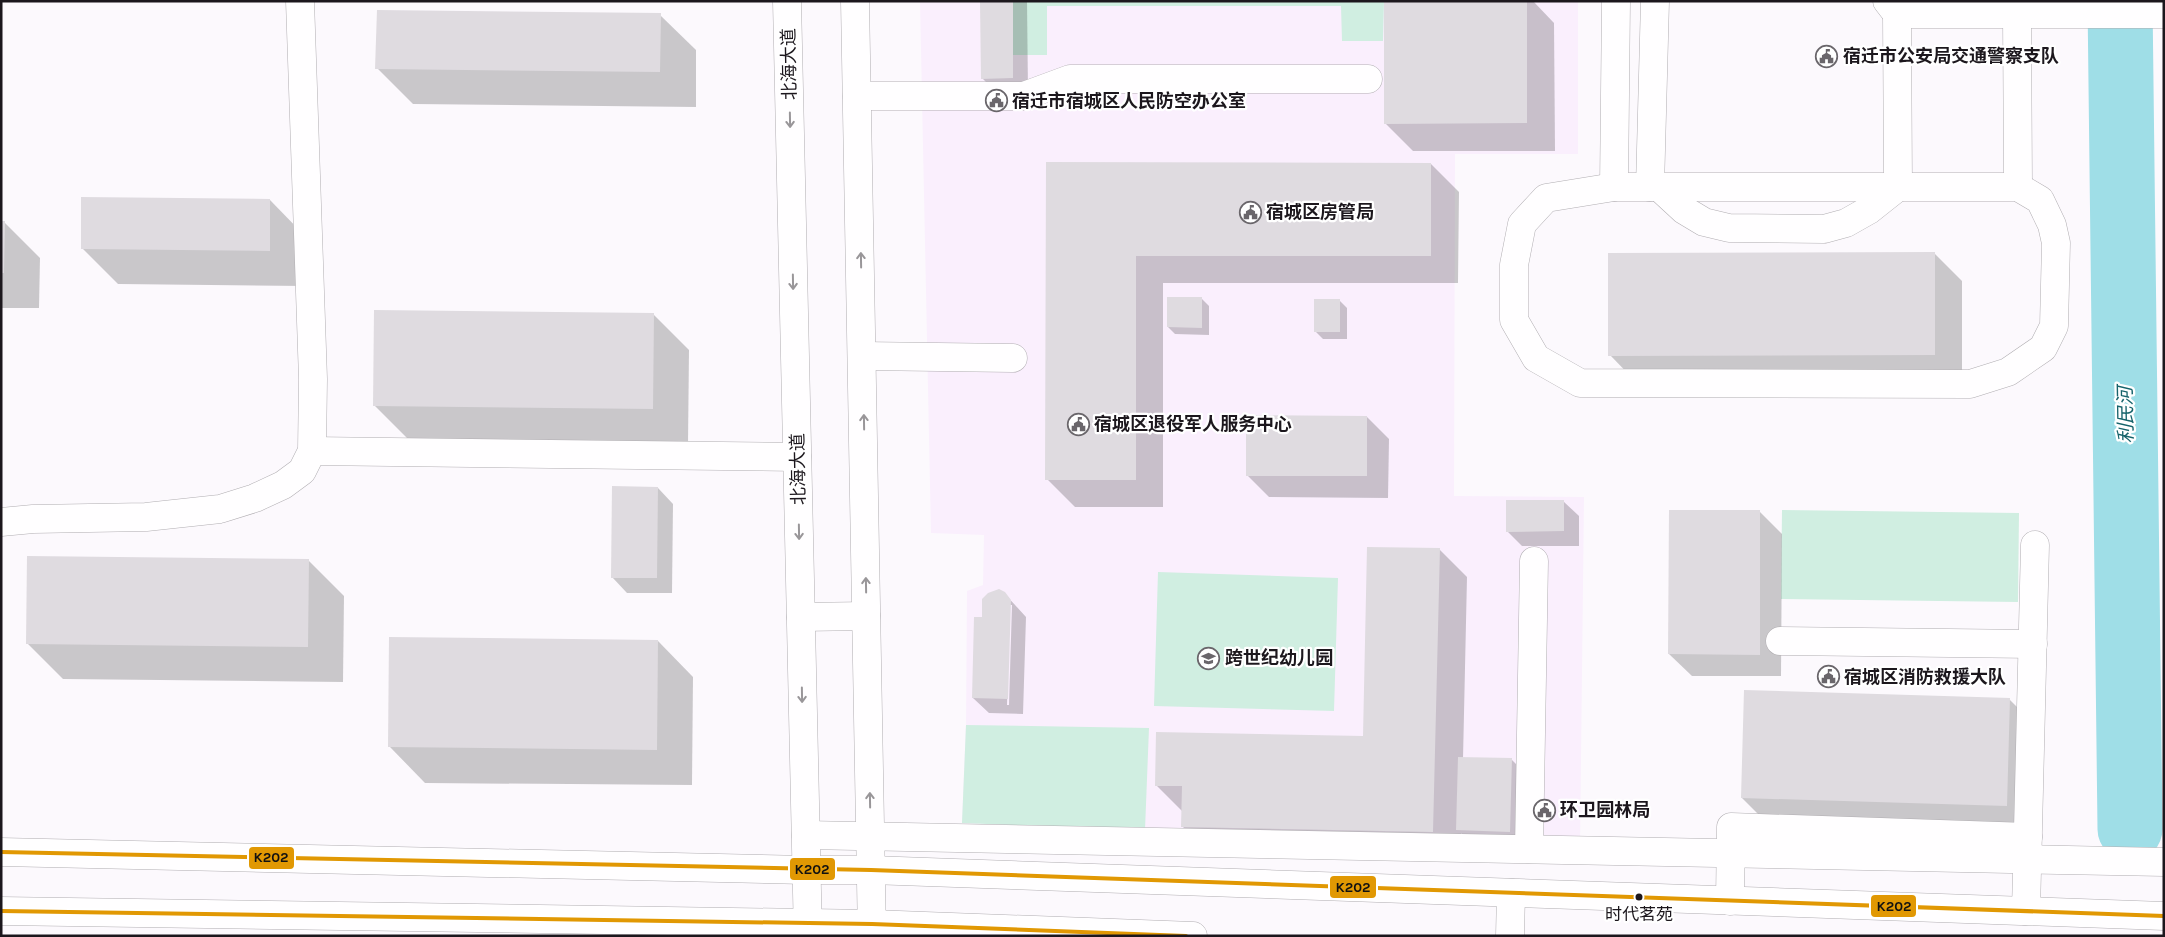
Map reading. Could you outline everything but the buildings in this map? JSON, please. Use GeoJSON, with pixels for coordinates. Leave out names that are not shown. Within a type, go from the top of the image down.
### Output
{"type":"FeatureCollection","features":[{"type":"Feature","properties":{"kind":"street"},"geometry":{"type":"LineString","coordinates":[[1,522],[33,519],[146,516],[220,509],[255,498],[283,485],[302,471],[312,451],[312,346],[300,1]]}},
{"type":"Feature","properties":{"kind":"street","name":"北海大道"},"geometry":{"type":"LineString","coordinates":[[787,1],[808,930]]}},
{"type":"Feature","properties":{"kind":"street"},"geometry":{"type":"LineString","coordinates":[[855,1],[863,356],[872,930]]}},
{"type":"Feature","properties":{"kind":"street"},"geometry":{"type":"LineString","coordinates":[[1614,187],[1616,1]]}},
{"type":"Feature","properties":{"kind":"street"},"geometry":{"type":"LineString","coordinates":[[1654,187],[1655,1]]}},
{"type":"Feature","properties":{"kind":"street"},"geometry":{"type":"LineString","coordinates":[[1898,187],[1892,8],[2017,14],[2164,14]]}},
{"type":"Feature","properties":{"kind":"street"},"geometry":{"type":"LineString","coordinates":[[2017,14],[2018,188]]}},
{"type":"Feature","properties":{"kind":"street"},"geometry":{"type":"LineString","coordinates":[[858,96],[1024,96],[1070,79],[1368,79]]}},
{"type":"Feature","properties":{"kind":"street"},"geometry":{"type":"LineString","coordinates":[[1614,187],[2018,188],[2040,200],[2052,225],[2056,243],[2054,326],[2043,348],[2008,372],[1970,384],[1580,383],[1536,358],[1514,320],[1514,265],[1522,224],[1546,198],[1614,187]]}},
{"type":"Feature","properties":{"kind":"street"},"geometry":{"type":"LineString","coordinates":[[1654,187],[1684,210],[1704,222],[1729,228],[1814,229],[1824,229],[1846,223],[1868,210],[1898,187]]}},
{"type":"Feature","properties":{"kind":"street"},"geometry":{"type":"LineString","coordinates":[[863,356],[1013,358]]}},
{"type":"Feature","properties":{"kind":"street"},"geometry":{"type":"LineString","coordinates":[[312,451],[797,457]]}},
{"type":"Feature","properties":{"kind":"street"},"geometry":{"type":"LineString","coordinates":[[2026,911],[2035,545]]}},
{"type":"Feature","properties":{"kind":"street"},"geometry":{"type":"LineString","coordinates":[[1528,849],[1534,561]]}},
{"type":"Feature","properties":{"kind":"street"},"geometry":{"type":"LineString","coordinates":[[801,617],[866,616]]}},
{"type":"Feature","properties":{"kind":"street"},"geometry":{"type":"LineString","coordinates":[[1780,641],[2033,644]]}},
{"type":"Feature","properties":{"kind":"street"},"geometry":{"type":"LineString","coordinates":[[1730,901],[1731,827],[2028,848],[2164,862]]}},
{"type":"Feature","properties":{"kind":"street"},"geometry":{"type":"LineString","coordinates":[[806,835],[1730,853]]}},
{"type":"Feature","properties":{"kind":"street"},"geometry":{"type":"LineString","coordinates":[[1474,848],[1474,892]]}},
{"type":"Feature","properties":{"kind":"street"},"geometry":{"type":"LineString","coordinates":[[1,852],[871,870],[2164,916]]}},
{"type":"Feature","properties":{"kind":"street"},"geometry":{"type":"LineString","coordinates":[[1510,936],[1512,893]]}},
{"type":"Feature","properties":{"kind":"street"},"geometry":{"type":"LineString","coordinates":[[1,911],[808,930],[1193,936]]}},
{"type":"Feature","properties":{"kind":"shaded area"},"geometry":{"type":"Polygon","coordinates":[[[920,1],[1578,1],[1578,154],[1455,154],[1454,496],[1584,497],[1580,848],[962,823],[966,725],[967,591],[983,585],[984,535],[931,533],[920,1]]]}},
{"type":"Feature","properties":{"kind":"green space"},"geometry":{"type":"Polygon","coordinates":[[[1013,1],[1384,1],[1383,41],[1342,41],[1341,6],[1047,6],[1047,55],[1013,55],[1013,1]]]}},
{"type":"Feature","properties":{"kind":"green space"},"geometry":{"type":"Polygon","coordinates":[[[1782,510],[2019,513],[2018,602],[1781,599],[1782,510]]]}},
{"type":"Feature","properties":{"kind":"green space"},"geometry":{"type":"Polygon","coordinates":[[[1158,572],[1338,578],[1334,711],[1154,706],[1158,572]]]}},
{"type":"Feature","properties":{"kind":"green space"},"geometry":{"type":"Polygon","coordinates":[[[966,725],[1149,728],[1145,830],[962,823],[966,725]]]}},
{"type":"Feature","properties":{"kind":"waterway","name":"利民河"},"geometry":{"type":"LineString","coordinates":[[2120,1],[2130,829]]}},
{"type":"Feature","properties":{"kind":"transit line","name":"K202"},"geometry":{"type":"LineString","coordinates":[[1,852],[871,870],[2164,916]]}},
{"type":"Feature","properties":{"kind":"transit line","name":"K202"},"geometry":{"type":"LineString","coordinates":[[1,911],[872,924],[1186,936]]}},
{"type":"Feature","properties":{"kind":"place","name":"宿迁市公安局交通警察支队"},"geometry":{"type":"Point","coordinates":[1827,56]}},
{"type":"Feature","properties":{"kind":"place","name":"宿迁市宿城区人民防空办公室"},"geometry":{"type":"Point","coordinates":[996,101]}},
{"type":"Feature","properties":{"kind":"place","name":"宿城区房管局"},"geometry":{"type":"Point","coordinates":[1250,212]}},
{"type":"Feature","properties":{"kind":"place","name":"宿城区退役军人服务中心"},"geometry":{"type":"Point","coordinates":[1078,424]}},
{"type":"Feature","properties":{"kind":"place","name":"跨世纪幼儿园"},"geometry":{"type":"Point","coordinates":[1209,658]}},
{"type":"Feature","properties":{"kind":"place","name":"宿城区消防救援大队"},"geometry":{"type":"Point","coordinates":[1828,677]}},
{"type":"Feature","properties":{"kind":"place","name":"环卫园林局"},"geometry":{"type":"Point","coordinates":[1544,810]}},
{"type":"Feature","properties":{"kind":"place","name":"时代茗苑"},"geometry":{"type":"Point","coordinates":[1639,897]}}]}
